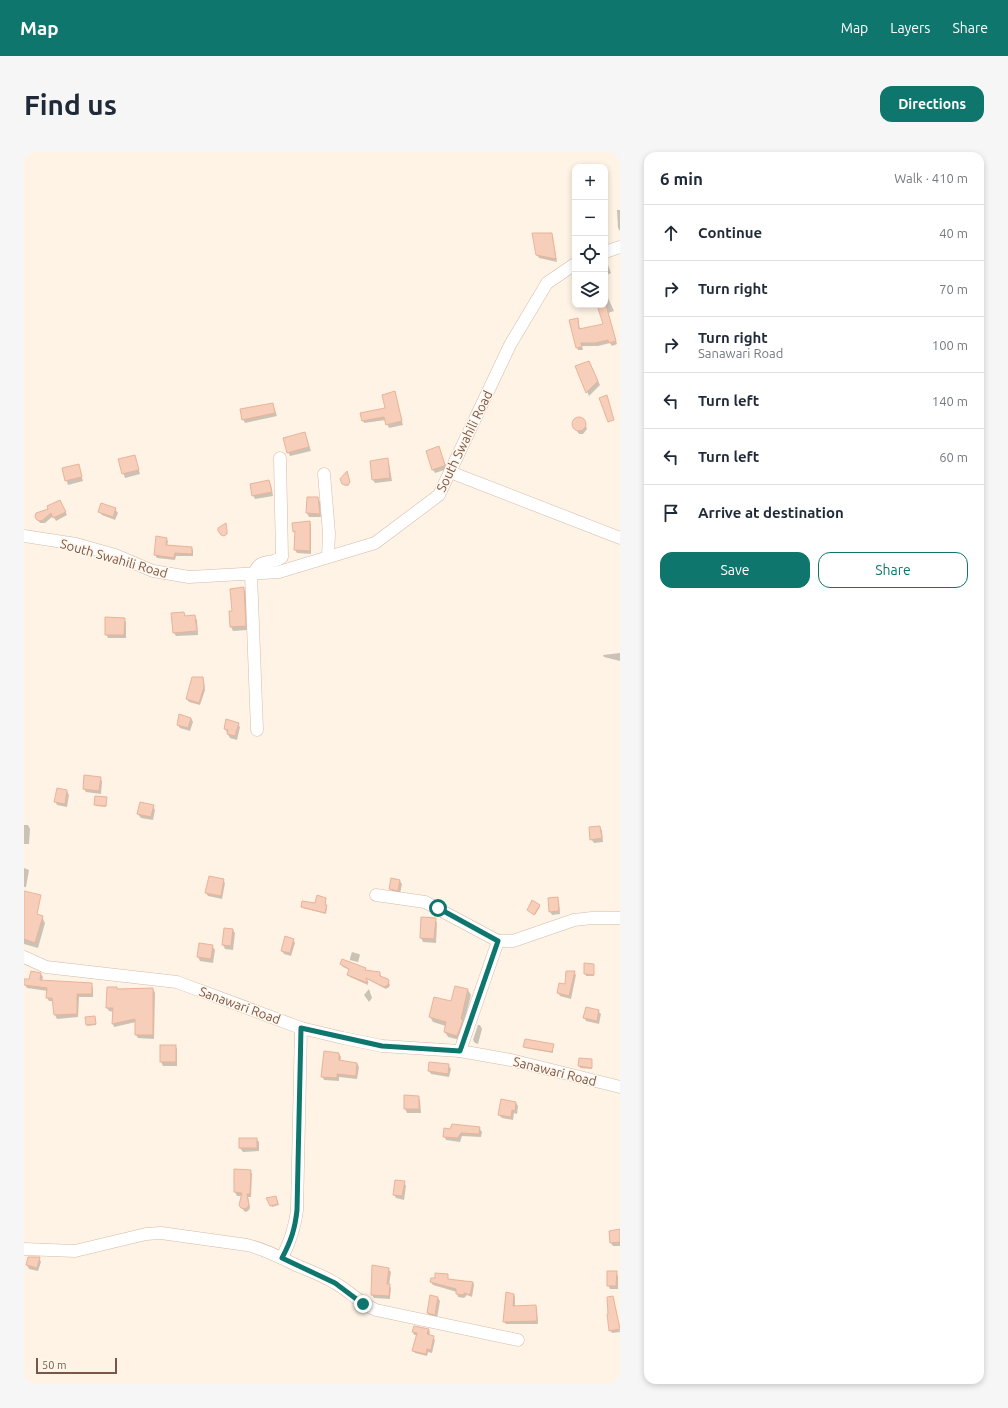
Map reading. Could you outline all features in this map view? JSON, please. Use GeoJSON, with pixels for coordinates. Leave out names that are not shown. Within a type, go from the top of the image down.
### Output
{"type":"FeatureCollection","features":[{"type":"Feature","properties":{"kind":"street"},"geometry":{"type":"LineString","coordinates":[[608,251],[620,248]]}},
{"type":"Feature","properties":{"kind":"street","name":"South Swahili Road"},"geometry":{"type":"LineString","coordinates":[[24,536],[76,544],[115,555],[153,571],[189,578],[279,572],[375,543],[439,495],[510,345],[547,283],[572,266]]}},
{"type":"Feature","properties":{"kind":"street"},"geometry":{"type":"LineString","coordinates":[[257,730],[253,573],[259,565],[280,559],[282,556],[280,458]]}},
{"type":"Feature","properties":{"kind":"street"},"geometry":{"type":"LineString","coordinates":[[450,472],[620,538]]}},
{"type":"Feature","properties":{"kind":"street"},"geometry":{"type":"LineString","coordinates":[[324,474],[328,557]]}},
{"type":"Feature","properties":{"kind":"street"},"geometry":{"type":"LineString","coordinates":[[376,895],[425,902],[498,941],[513,941],[574,920],[592,918],[620,918]]}},
{"type":"Feature","properties":{"kind":"street"},"geometry":{"type":"LineString","coordinates":[[460,1051],[498,941]]}},
{"type":"Feature","properties":{"kind":"street","name":"Sanawari Road"},"geometry":{"type":"LineString","coordinates":[[24,957],[46,967],[177,982],[301,1028],[382,1046],[460,1051],[511,1060],[620,1087]]}},
{"type":"Feature","properties":{"kind":"street"},"geometry":{"type":"LineString","coordinates":[[282,1258],[294,1232],[297,1210],[301,1028]]}},
{"type":"Feature","properties":{"kind":"street"},"geometry":{"type":"LineString","coordinates":[[24,1249],[74,1251],[146,1234],[161,1233],[258,1247],[335,1283],[363,1304],[376,1310],[518,1340]]}},
{"type":"Feature","properties":{"kind":"building"},"geometry":{"type":"Polygon","coordinates":[[[532,233],[552,233],[556,259],[536,255],[532,233]]]}},
{"type":"Feature","properties":{"kind":"building"},"geometry":{"type":"Polygon","coordinates":[[[598,308],[607,308],[616,341],[609,343],[608,340],[595,343],[581,343],[582,347],[576,348],[569,320],[578,318],[579,329],[603,324],[598,308]]]}},
{"type":"Feature","properties":{"kind":"building"},"geometry":{"type":"Polygon","coordinates":[[[589,361],[598,381],[586,393],[575,366],[589,361]]]}},
{"type":"Feature","properties":{"kind":"building"},"geometry":{"type":"Polygon","coordinates":[[[395,391],[402,421],[386,425],[384,417],[362,421],[360,413],[385,408],[382,395],[395,391]]]}},
{"type":"Feature","properties":{"kind":"building"},"geometry":{"type":"Polygon","coordinates":[[[607,395],[614,420],[608,422],[599,398],[607,395]]]}},
{"type":"Feature","properties":{"kind":"building"},"geometry":{"type":"Polygon","coordinates":[[[273,403],[275,413],[242,420],[240,409],[273,403]]]}},
{"type":"Feature","properties":{"kind":"building"},"geometry":{"type":"Polygon","coordinates":[[[579,417],[584,419],[586,424],[584,429],[579,431],[574,429],[572,424],[574,419],[579,417]]]}},
{"type":"Feature","properties":{"kind":"building"},"geometry":{"type":"Polygon","coordinates":[[[305,432],[309,447],[287,453],[283,438],[305,432]]]}},
{"type":"Feature","properties":{"kind":"building"},"geometry":{"type":"Polygon","coordinates":[[[439,446],[445,465],[432,470],[426,451],[439,446]]]}},
{"type":"Feature","properties":{"kind":"building"},"geometry":{"type":"Polygon","coordinates":[[[135,455],[139,470],[122,474],[118,459],[135,455]]]}},
{"type":"Feature","properties":{"kind":"building"},"geometry":{"type":"Polygon","coordinates":[[[388,458],[390,478],[372,480],[370,461],[388,458]]]}},
{"type":"Feature","properties":{"kind":"building"},"geometry":{"type":"Polygon","coordinates":[[[79,464],[82,477],[65,481],[62,468],[79,464]]]}},
{"type":"Feature","properties":{"kind":"building"},"geometry":{"type":"Polygon","coordinates":[[[347,471],[350,482],[348,485],[345,485],[342,484],[340,479],[347,471]]]}},
{"type":"Feature","properties":{"kind":"building"},"geometry":{"type":"Polygon","coordinates":[[[269,480],[272,492],[252,496],[250,484],[269,480]]]}},
{"type":"Feature","properties":{"kind":"building"},"geometry":{"type":"Polygon","coordinates":[[[307,497],[318,497],[320,514],[306,513],[307,497]]]}},
{"type":"Feature","properties":{"kind":"building"},"geometry":{"type":"Polygon","coordinates":[[[60,500],[66,512],[53,518],[51,513],[43,520],[37,520],[35,517],[36,513],[48,509],[47,506],[60,500]]]}},
{"type":"Feature","properties":{"kind":"building"},"geometry":{"type":"Polygon","coordinates":[[[101,503],[116,508],[113,517],[98,512],[101,503]]]}},
{"type":"Feature","properties":{"kind":"building"},"geometry":{"type":"Polygon","coordinates":[[[310,521],[310,551],[294,550],[295,531],[293,532],[292,523],[310,521]]]}},
{"type":"Feature","properties":{"kind":"building"},"geometry":{"type":"Polygon","coordinates":[[[226,523],[227,534],[224,536],[218,531],[218,528],[226,523]]]}},
{"type":"Feature","properties":{"kind":"building"},"geometry":{"type":"Polygon","coordinates":[[[156,536],[167,538],[166,545],[192,547],[192,554],[175,553],[174,558],[154,555],[156,536]]]}},
{"type":"Feature","properties":{"kind":"building"},"geometry":{"type":"Polygon","coordinates":[[[244,587],[246,626],[230,627],[229,611],[232,611],[230,589],[244,587]]]}},
{"type":"Feature","properties":{"kind":"building"},"geometry":{"type":"Polygon","coordinates":[[[184,612],[185,616],[195,615],[197,631],[173,633],[171,613],[184,612]]]}},
{"type":"Feature","properties":{"kind":"building"},"geometry":{"type":"Polygon","coordinates":[[[105,617],[125,618],[124,635],[105,635],[105,617]]]}},
{"type":"Feature","properties":{"kind":"building"},"geometry":{"type":"Polygon","coordinates":[[[192,677],[203,677],[204,687],[199,703],[186,699],[192,677]]]}},
{"type":"Feature","properties":{"kind":"building"},"geometry":{"type":"Polygon","coordinates":[[[179,714],[191,718],[188,728],[177,725],[179,714]]]}},
{"type":"Feature","properties":{"kind":"building"},"geometry":{"type":"Polygon","coordinates":[[[226,719],[239,723],[235,736],[227,734],[228,730],[224,729],[226,719]]]}},
{"type":"Feature","properties":{"kind":"building"},"geometry":{"type":"Polygon","coordinates":[[[84,775],[101,777],[99,791],[83,789],[84,775]]]}},
{"type":"Feature","properties":{"kind":"building"},"geometry":{"type":"Polygon","coordinates":[[[57,788],[67,790],[65,804],[54,802],[57,788]]]}},
{"type":"Feature","properties":{"kind":"building"},"geometry":{"type":"Polygon","coordinates":[[[95,796],[107,797],[106,806],[94,805],[95,796]]]}},
{"type":"Feature","properties":{"kind":"building"},"geometry":{"type":"Polygon","coordinates":[[[140,802],[154,805],[151,817],[137,814],[140,802]]]}},
{"type":"Feature","properties":{"kind":"building"},"geometry":{"type":"Polygon","coordinates":[[[600,826],[602,838],[590,840],[589,827],[600,826]]]}},
{"type":"Feature","properties":{"kind":"building"},"geometry":{"type":"Polygon","coordinates":[[[209,876],[224,879],[221,896],[205,893],[209,876]]]}},
{"type":"Feature","properties":{"kind":"building"},"geometry":{"type":"Polygon","coordinates":[[[391,878],[400,880],[398,891],[389,889],[391,878]]]}},
{"type":"Feature","properties":{"kind":"building"},"geometry":{"type":"Polygon","coordinates":[[[24,891],[41,895],[37,914],[43,916],[35,943],[24,939],[24,891]]]}},
{"type":"Feature","properties":{"kind":"building"},"geometry":{"type":"Polygon","coordinates":[[[317,895],[326,898],[325,905],[327,905],[325,913],[301,907],[302,901],[315,903],[317,895]]]}},
{"type":"Feature","properties":{"kind":"building"},"geometry":{"type":"Polygon","coordinates":[[[558,897],[559,911],[549,912],[548,898],[558,897]]]}},
{"type":"Feature","properties":{"kind":"building"},"geometry":{"type":"Polygon","coordinates":[[[532,900],[540,905],[534,915],[527,910],[532,900]]]}},
{"type":"Feature","properties":{"kind":"building"},"geometry":{"type":"Polygon","coordinates":[[[421,917],[436,918],[434,939],[420,938],[421,917]]]}},
{"type":"Feature","properties":{"kind":"building"},"geometry":{"type":"Polygon","coordinates":[[[224,928],[233,929],[231,946],[222,945],[224,928]]]}},
{"type":"Feature","properties":{"kind":"building"},"geometry":{"type":"Polygon","coordinates":[[[285,936],[294,939],[290,953],[281,951],[285,936]]]}},
{"type":"Feature","properties":{"kind":"building"},"geometry":{"type":"Polygon","coordinates":[[[199,943],[213,945],[211,959],[197,957],[199,943]]]}},
{"type":"Feature","properties":{"kind":"building"},"geometry":{"type":"Polygon","coordinates":[[[342,959],[366,968],[365,970],[380,972],[380,976],[388,979],[388,985],[384,987],[366,978],[368,983],[347,975],[349,969],[340,964],[342,959]]]}},
{"type":"Feature","properties":{"kind":"building"},"geometry":{"type":"Polygon","coordinates":[[[584,963],[594,964],[594,975],[584,974],[584,963]]]}},
{"type":"Feature","properties":{"kind":"building"},"geometry":{"type":"Polygon","coordinates":[[[31,971],[41,973],[40,980],[92,983],[92,994],[77,994],[77,1014],[54,1015],[52,998],[46,998],[47,988],[24,985],[24,979],[29,979],[31,971]]]}},
{"type":"Feature","properties":{"kind":"building"},"geometry":{"type":"Polygon","coordinates":[[[566,971],[575,971],[569,996],[557,993],[559,983],[565,984],[566,971]]]}},
{"type":"Feature","properties":{"kind":"building"},"geometry":{"type":"Polygon","coordinates":[[[455,986],[468,989],[461,1019],[463,1020],[457,1036],[444,1032],[446,1022],[429,1017],[434,997],[451,1001],[455,986]]]}},
{"type":"Feature","properties":{"kind":"building"},"geometry":{"type":"Polygon","coordinates":[[[107,987],[117,987],[117,989],[153,988],[153,1035],[135,1035],[135,1019],[112,1024],[113,1008],[106,1008],[107,987]]]}},
{"type":"Feature","properties":{"kind":"building"},"geometry":{"type":"Polygon","coordinates":[[[586,1007],[599,1010],[597,1021],[583,1018],[586,1007]]]}},
{"type":"Feature","properties":{"kind":"building"},"geometry":{"type":"Polygon","coordinates":[[[95,1016],[96,1024],[86,1025],[85,1017],[95,1016]]]}},
{"type":"Feature","properties":{"kind":"building"},"geometry":{"type":"Polygon","coordinates":[[[525,1039],[554,1044],[552,1052],[523,1047],[525,1039]]]}},
{"type":"Feature","properties":{"kind":"building"},"geometry":{"type":"Polygon","coordinates":[[[160,1045],[176,1045],[176,1062],[160,1062],[160,1045]]]}},
{"type":"Feature","properties":{"kind":"building"},"geometry":{"type":"Polygon","coordinates":[[[324,1051],[339,1053],[339,1060],[357,1063],[356,1076],[337,1074],[337,1078],[321,1077],[324,1051]]]}},
{"type":"Feature","properties":{"kind":"building"},"geometry":{"type":"Polygon","coordinates":[[[579,1058],[592,1059],[592,1068],[578,1066],[579,1058]]]}},
{"type":"Feature","properties":{"kind":"building"},"geometry":{"type":"Polygon","coordinates":[[[429,1062],[449,1064],[448,1074],[428,1071],[429,1062]]]}},
{"type":"Feature","properties":{"kind":"building"},"geometry":{"type":"Polygon","coordinates":[[[404,1095],[419,1096],[419,1109],[404,1109],[404,1095]]]}},
{"type":"Feature","properties":{"kind":"building"},"geometry":{"type":"Polygon","coordinates":[[[501,1099],[516,1102],[515,1111],[512,1110],[511,1117],[498,1115],[501,1099]]]}},
{"type":"Feature","properties":{"kind":"building"},"geometry":{"type":"Polygon","coordinates":[[[452,1124],[480,1127],[479,1134],[461,1133],[458,1138],[443,1137],[444,1128],[450,1129],[452,1124]]]}},
{"type":"Feature","properties":{"kind":"building"},"geometry":{"type":"Polygon","coordinates":[[[239,1138],[257,1138],[257,1148],[239,1148],[239,1138]]]}},
{"type":"Feature","properties":{"kind":"building"},"geometry":{"type":"Polygon","coordinates":[[[234,1169],[251,1170],[250,1194],[247,1194],[249,1206],[245,1209],[241,1208],[239,1205],[242,1193],[234,1192],[234,1169]]]}},
{"type":"Feature","properties":{"kind":"building"},"geometry":{"type":"Polygon","coordinates":[[[395,1180],[405,1181],[402,1196],[393,1195],[395,1180]]]}},
{"type":"Feature","properties":{"kind":"building"},"geometry":{"type":"Polygon","coordinates":[[[276,1196],[278,1204],[270,1206],[266,1198],[276,1196]]]}},
{"type":"Feature","properties":{"kind":"building"},"geometry":{"type":"Polygon","coordinates":[[[620,1229],[620,1242],[610,1243],[609,1231],[620,1229]]]}},
{"type":"Feature","properties":{"kind":"building"},"geometry":{"type":"Polygon","coordinates":[[[28,1257],[40,1257],[37,1268],[26,1265],[28,1257]]]}},
{"type":"Feature","properties":{"kind":"building"},"geometry":{"type":"Polygon","coordinates":[[[372,1265],[389,1268],[387,1284],[390,1284],[389,1296],[371,1295],[372,1265]]]}},
{"type":"Feature","properties":{"kind":"building"},"geometry":{"type":"Polygon","coordinates":[[[607,1271],[617,1271],[616,1286],[607,1286],[607,1271]]]}},
{"type":"Feature","properties":{"kind":"building"},"geometry":{"type":"Polygon","coordinates":[[[435,1273],[448,1274],[448,1279],[473,1282],[470,1295],[465,1293],[462,1295],[456,1294],[456,1289],[430,1282],[431,1278],[435,1278],[435,1273]]]}},
{"type":"Feature","properties":{"kind":"building"},"geometry":{"type":"Polygon","coordinates":[[[506,1292],[514,1294],[513,1306],[536,1305],[537,1321],[503,1322],[506,1292]]]}},
{"type":"Feature","properties":{"kind":"building"},"geometry":{"type":"Polygon","coordinates":[[[430,1295],[438,1297],[435,1315],[427,1313],[430,1295]]]}},
{"type":"Feature","properties":{"kind":"building"},"geometry":{"type":"Polygon","coordinates":[[[613,1296],[620,1329],[609,1331],[607,1297],[613,1296]]]}},
{"type":"Feature","properties":{"kind":"building"},"geometry":{"type":"Polygon","coordinates":[[[414,1326],[429,1329],[427,1334],[434,1336],[431,1350],[427,1349],[426,1354],[412,1351],[417,1333],[412,1332],[414,1326]]]}},
{"type":"Feature","properties":{"kind":"route"},"geometry":{"type":"LineString","coordinates":[[363,1304],[335,1283],[282,1258],[294,1232],[297,1210],[301,1028],[382,1046],[460,1051],[498,941],[438,908]]}}]}
